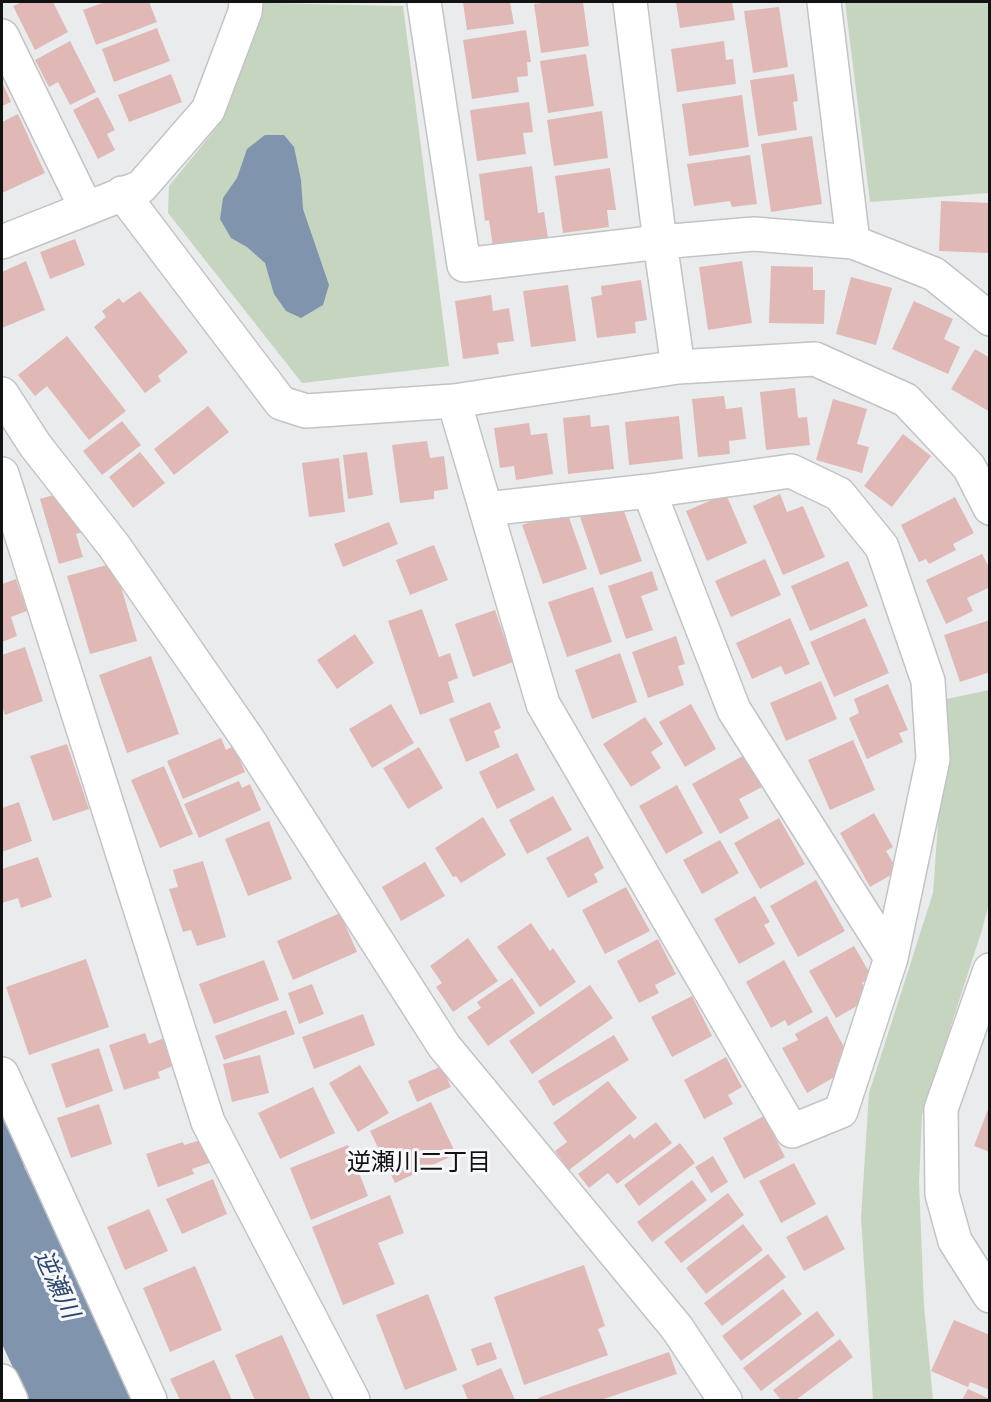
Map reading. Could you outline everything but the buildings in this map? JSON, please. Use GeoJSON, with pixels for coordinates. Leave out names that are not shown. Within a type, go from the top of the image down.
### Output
{"type":"FeatureCollection","features":[{"type":"Feature","properties":{"kind":"street"},"geometry":{"type":"LineString","coordinates":[[2,242],[141,187],[208,110],[245,12],[246,2]]}},
{"type":"Feature","properties":{"kind":"street"},"geometry":{"type":"LineString","coordinates":[[424,2],[464,265],[660,242],[754,234],[853,242],[934,274],[990,319]]}},
{"type":"Feature","properties":{"kind":"street"},"geometry":{"type":"LineString","coordinates":[[630,2],[678,367]]}},
{"type":"Feature","properties":{"kind":"street"},"geometry":{"type":"LineString","coordinates":[[824,2],[853,242]]}},
{"type":"Feature","properties":{"kind":"street"},"geometry":{"type":"LineString","coordinates":[[2,36],[86,208]]}},
{"type":"Feature","properties":{"kind":"street"},"geometry":{"type":"LineString","coordinates":[[122,194],[281,403],[306,411],[454,401],[678,367],[815,359],[906,400],[969,467],[990,508]]}},
{"type":"Feature","properties":{"kind":"street"},"geometry":{"type":"LineString","coordinates":[[2,394],[35,445],[114,546],[247,738],[444,1046],[677,1328],[725,1401]]}},
{"type":"Feature","properties":{"kind":"street"},"geometry":{"type":"LineString","coordinates":[[454,401],[543,704],[792,1131],[841,1111],[891,958],[933,759],[928,681],[882,547],[839,494],[791,471],[649,491],[486,509]]}},
{"type":"Feature","properties":{"kind":"street"},"geometry":{"type":"LineString","coordinates":[[2,474],[208,1122],[353,1401]]}},
{"type":"Feature","properties":{"kind":"street"},"geometry":{"type":"LineString","coordinates":[[649,491],[734,710],[891,958]]}},
{"type":"Feature","properties":{"kind":"street"},"geometry":{"type":"LineString","coordinates":[[990,970],[941,1109],[942,1194],[954,1241],[990,1296]]}},
{"type":"Feature","properties":{"kind":"street"},"geometry":{"type":"LineString","coordinates":[[2,1074],[150,1401]]}},
{"type":"Feature","properties":{"kind":"street"},"geometry":{"type":"LineString","coordinates":[[2,1381],[11,1401]]}},
{"type":"Feature","properties":{"kind":"green space"},"geometry":{"type":"Polygon","coordinates":[[[845,2],[989,2],[989,193],[870,202],[845,2]]]}},
{"type":"Feature","properties":{"kind":"green space"},"geometry":{"type":"Polygon","coordinates":[[[264,3],[403,6],[449,366],[302,383],[168,213],[169,186],[217,127],[264,3]]]}},
{"type":"Feature","properties":{"kind":"green space"},"geometry":{"type":"Polygon","coordinates":[[[989,690],[989,903],[922,1115],[919,1182],[924,1306],[933,1400],[873,1400],[861,1218],[869,1093],[933,893],[947,699],[989,690]]]}},
{"type":"Feature","properties":{"kind":"water"},"geometry":{"type":"Polygon","coordinates":[[[265,135],[284,135],[294,147],[301,180],[303,209],[329,285],[323,305],[301,318],[286,311],[274,294],[265,263],[247,247],[231,238],[220,219],[223,198],[237,178],[247,149],[265,135]]]}},
{"type":"Feature","properties":{"kind":"water","name":"逆瀬川"},"geometry":{"type":"Polygon","coordinates":[[[2,1103],[25,1169],[141,1400],[28,1400],[2,1344],[2,1103]]]}},
{"type":"Feature","properties":{"kind":"district","name":"逆瀬川二丁目"},"geometry":{"type":"Point","coordinates":[419,1164]}}]}
